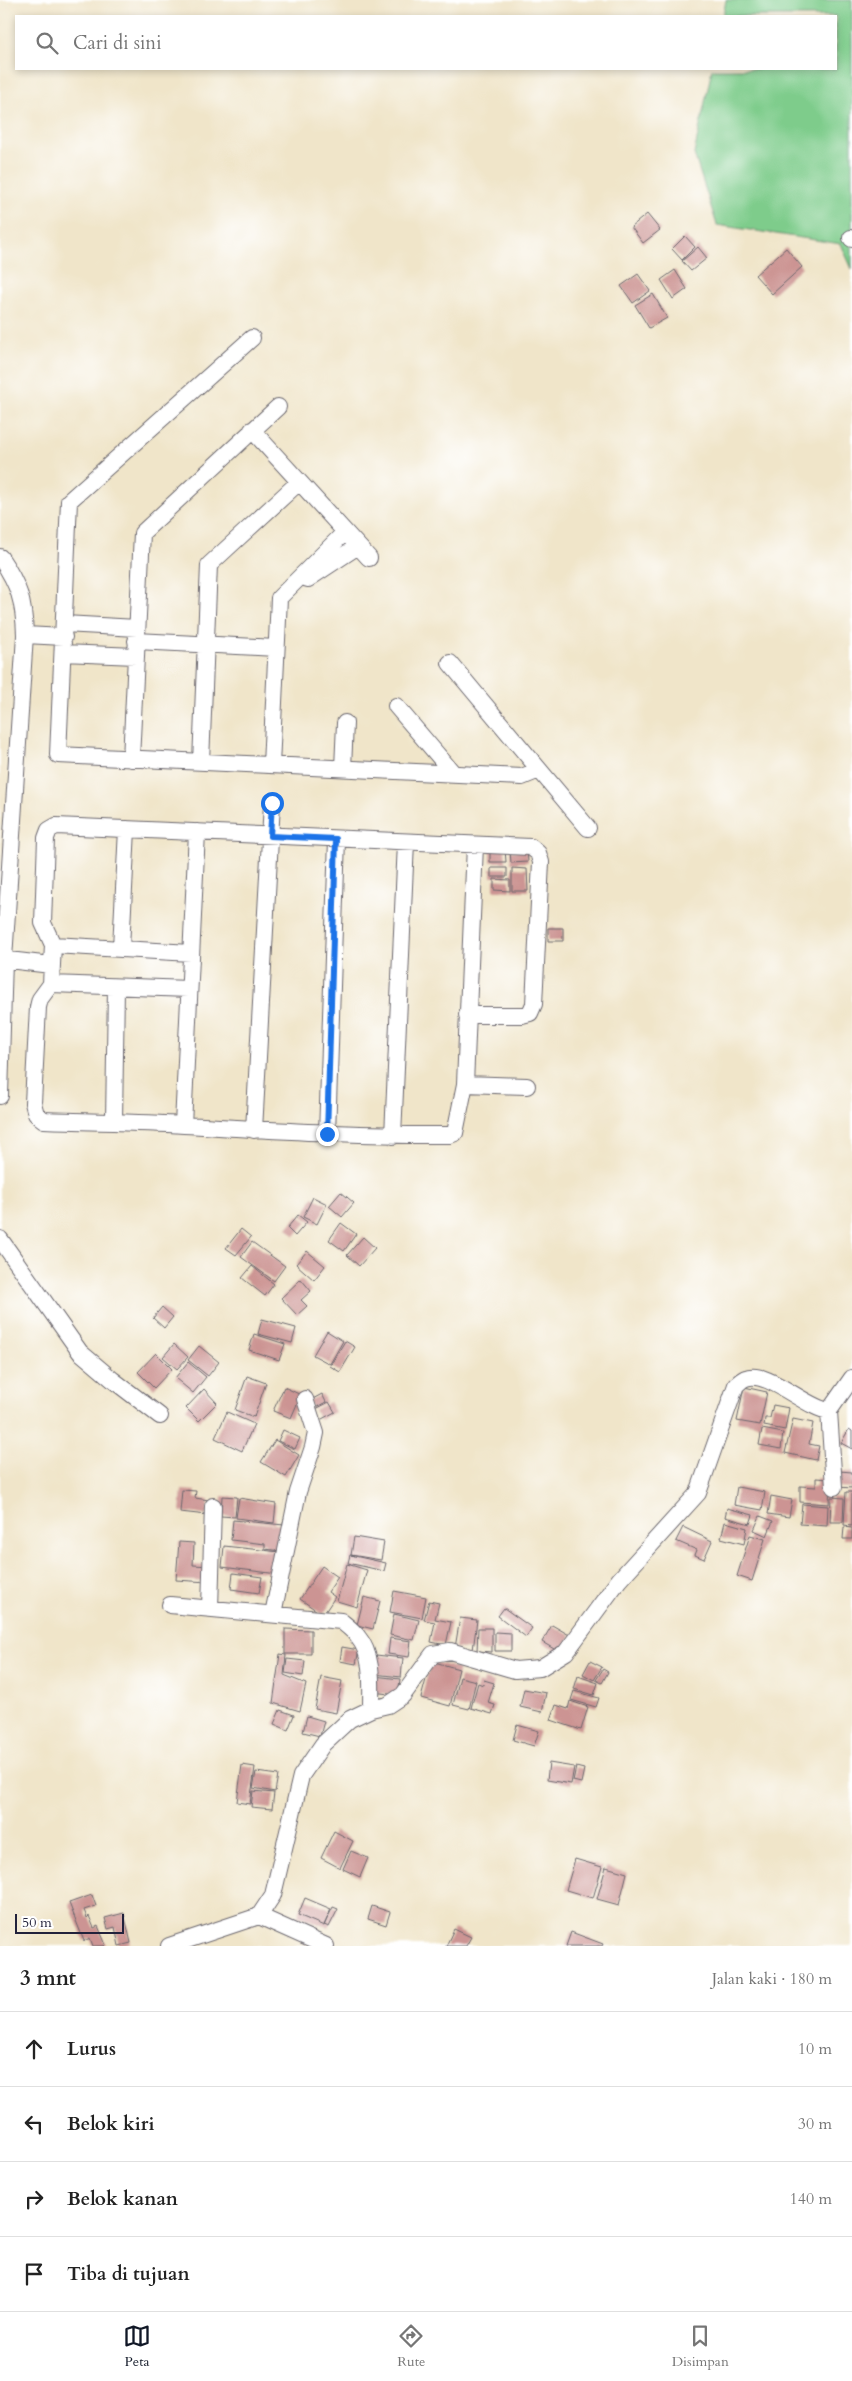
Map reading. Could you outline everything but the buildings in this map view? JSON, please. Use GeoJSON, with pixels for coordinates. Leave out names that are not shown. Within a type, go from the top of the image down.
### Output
{"type":"FeatureCollection","features":[{"type":"Feature","properties":{"kind":"street"},"geometry":{"type":"LineString","coordinates":[[252,338],[69,501],[58,755],[522,777],[539,770]]}},
{"type":"Feature","properties":{"kind":"street"},"geometry":{"type":"LineString","coordinates":[[131,759],[142,533],[278,407]]}},
{"type":"Feature","properties":{"kind":"street"},"geometry":{"type":"LineString","coordinates":[[252,430],[369,558]]}},
{"type":"Feature","properties":{"kind":"street"},"geometry":{"type":"LineString","coordinates":[[201,762],[209,565],[299,482]]}},
{"type":"Feature","properties":{"kind":"street"},"geometry":{"type":"LineString","coordinates":[[272,765],[279,598],[345,532]]}},
{"type":"Feature","properties":{"kind":"street"},"geometry":{"type":"LineString","coordinates":[[279,598],[358,546]]}},
{"type":"Feature","properties":{"kind":"street"},"geometry":{"type":"LineString","coordinates":[[0,558],[16,581],[24,614],[25,635],[2,959],[0,1096]]}},
{"type":"Feature","properties":{"kind":"street"},"geometry":{"type":"LineString","coordinates":[[25,635],[276,648]]}},
{"type":"Feature","properties":{"kind":"street"},"geometry":{"type":"LineString","coordinates":[[63,638],[136,642]]}},
{"type":"Feature","properties":{"kind":"street"},"geometry":{"type":"LineString","coordinates":[[450,663],[588,828]]}},
{"type":"Feature","properties":{"kind":"street"},"geometry":{"type":"LineString","coordinates":[[396,706],[452,774]]}},
{"type":"Feature","properties":{"kind":"street"},"geometry":{"type":"LineString","coordinates":[[344,768],[346,723]]}},
{"type":"Feature","properties":{"kind":"street"},"geometry":{"type":"LineString","coordinates":[[254,1130],[272,803]]}},
{"type":"Feature","properties":{"kind":"street"},"geometry":{"type":"LineString","coordinates":[[467,1015],[522,1015],[530,1013],[534,1004],[541,862],[538,853],[531,847],[56,826],[49,830],[46,838],[43,923],[53,945],[51,984],[40,999],[38,1007],[33,1103],[36,1114],[44,1120],[183,1125],[327,1134],[393,1136],[450,1135],[455,1133],[465,1084],[467,1015],[475,845]]}},
{"type":"Feature","properties":{"kind":"street"},"geometry":{"type":"LineString","coordinates":[[121,948],[127,829]]}},
{"type":"Feature","properties":{"kind":"street"},"geometry":{"type":"LineString","coordinates":[[183,1125],[197,832]]}},
{"type":"Feature","properties":{"kind":"street"},"geometry":{"type":"LineString","coordinates":[[327,1134],[336,839]]}},
{"type":"Feature","properties":{"kind":"street"},"geometry":{"type":"LineString","coordinates":[[393,1136],[406,842]]}},
{"type":"Feature","properties":{"kind":"street"},"geometry":{"type":"LineString","coordinates":[[53,945],[191,953]]}},
{"type":"Feature","properties":{"kind":"street"},"geometry":{"type":"LineString","coordinates":[[2,959],[52,964]]}},
{"type":"Feature","properties":{"kind":"street"},"geometry":{"type":"LineString","coordinates":[[51,984],[189,989]]}},
{"type":"Feature","properties":{"kind":"street"},"geometry":{"type":"LineString","coordinates":[[114,1122],[116,986]]}},
{"type":"Feature","properties":{"kind":"street"},"geometry":{"type":"LineString","coordinates":[[465,1084],[527,1086]]}},
{"type":"Feature","properties":{"kind":"street"},"geometry":{"type":"LineString","coordinates":[[0,1239],[80,1352],[160,1416]]}},
{"type":"Feature","properties":{"kind":"street"},"geometry":{"type":"LineString","coordinates":[[169,1946],[259,1916],[273,1895],[302,1776],[323,1744],[350,1719],[371,1709],[388,1705],[403,1695],[433,1654],[450,1652],[515,1670],[540,1668],[566,1652],[619,1580],[698,1493],[736,1385],[747,1377],[762,1377],[806,1403],[822,1410],[830,1411]]}},
{"type":"Feature","properties":{"kind":"street"},"geometry":{"type":"LineString","coordinates":[[834,1487],[830,1411],[852,1378]]}},
{"type":"Feature","properties":{"kind":"street"},"geometry":{"type":"LineString","coordinates":[[273,1614],[298,1492],[314,1447],[316,1433],[305,1399]]}},
{"type":"Feature","properties":{"kind":"street"},"geometry":{"type":"LineString","coordinates":[[210,1608],[213,1506]]}},
{"type":"Feature","properties":{"kind":"street"},"geometry":{"type":"LineString","coordinates":[[170,1605],[341,1621],[359,1638],[368,1656],[371,1672],[371,1709]]}},
{"type":"Feature","properties":{"kind":"street"},"geometry":{"type":"LineString","coordinates":[[259,1916],[326,1946]]}},
{"type":"Feature","properties":{"kind":"green space"},"geometry":{"type":"Polygon","coordinates":[[[726,0],[852,0],[852,269],[841,244],[717,225],[694,154],[712,70],[837,70],[837,15],[723,15],[726,0]]]}},
{"type":"Feature","properties":{"kind":"route"},"geometry":{"type":"LineString","coordinates":[[272,803],[270,836],[336,839],[327,1134]]}}]}
